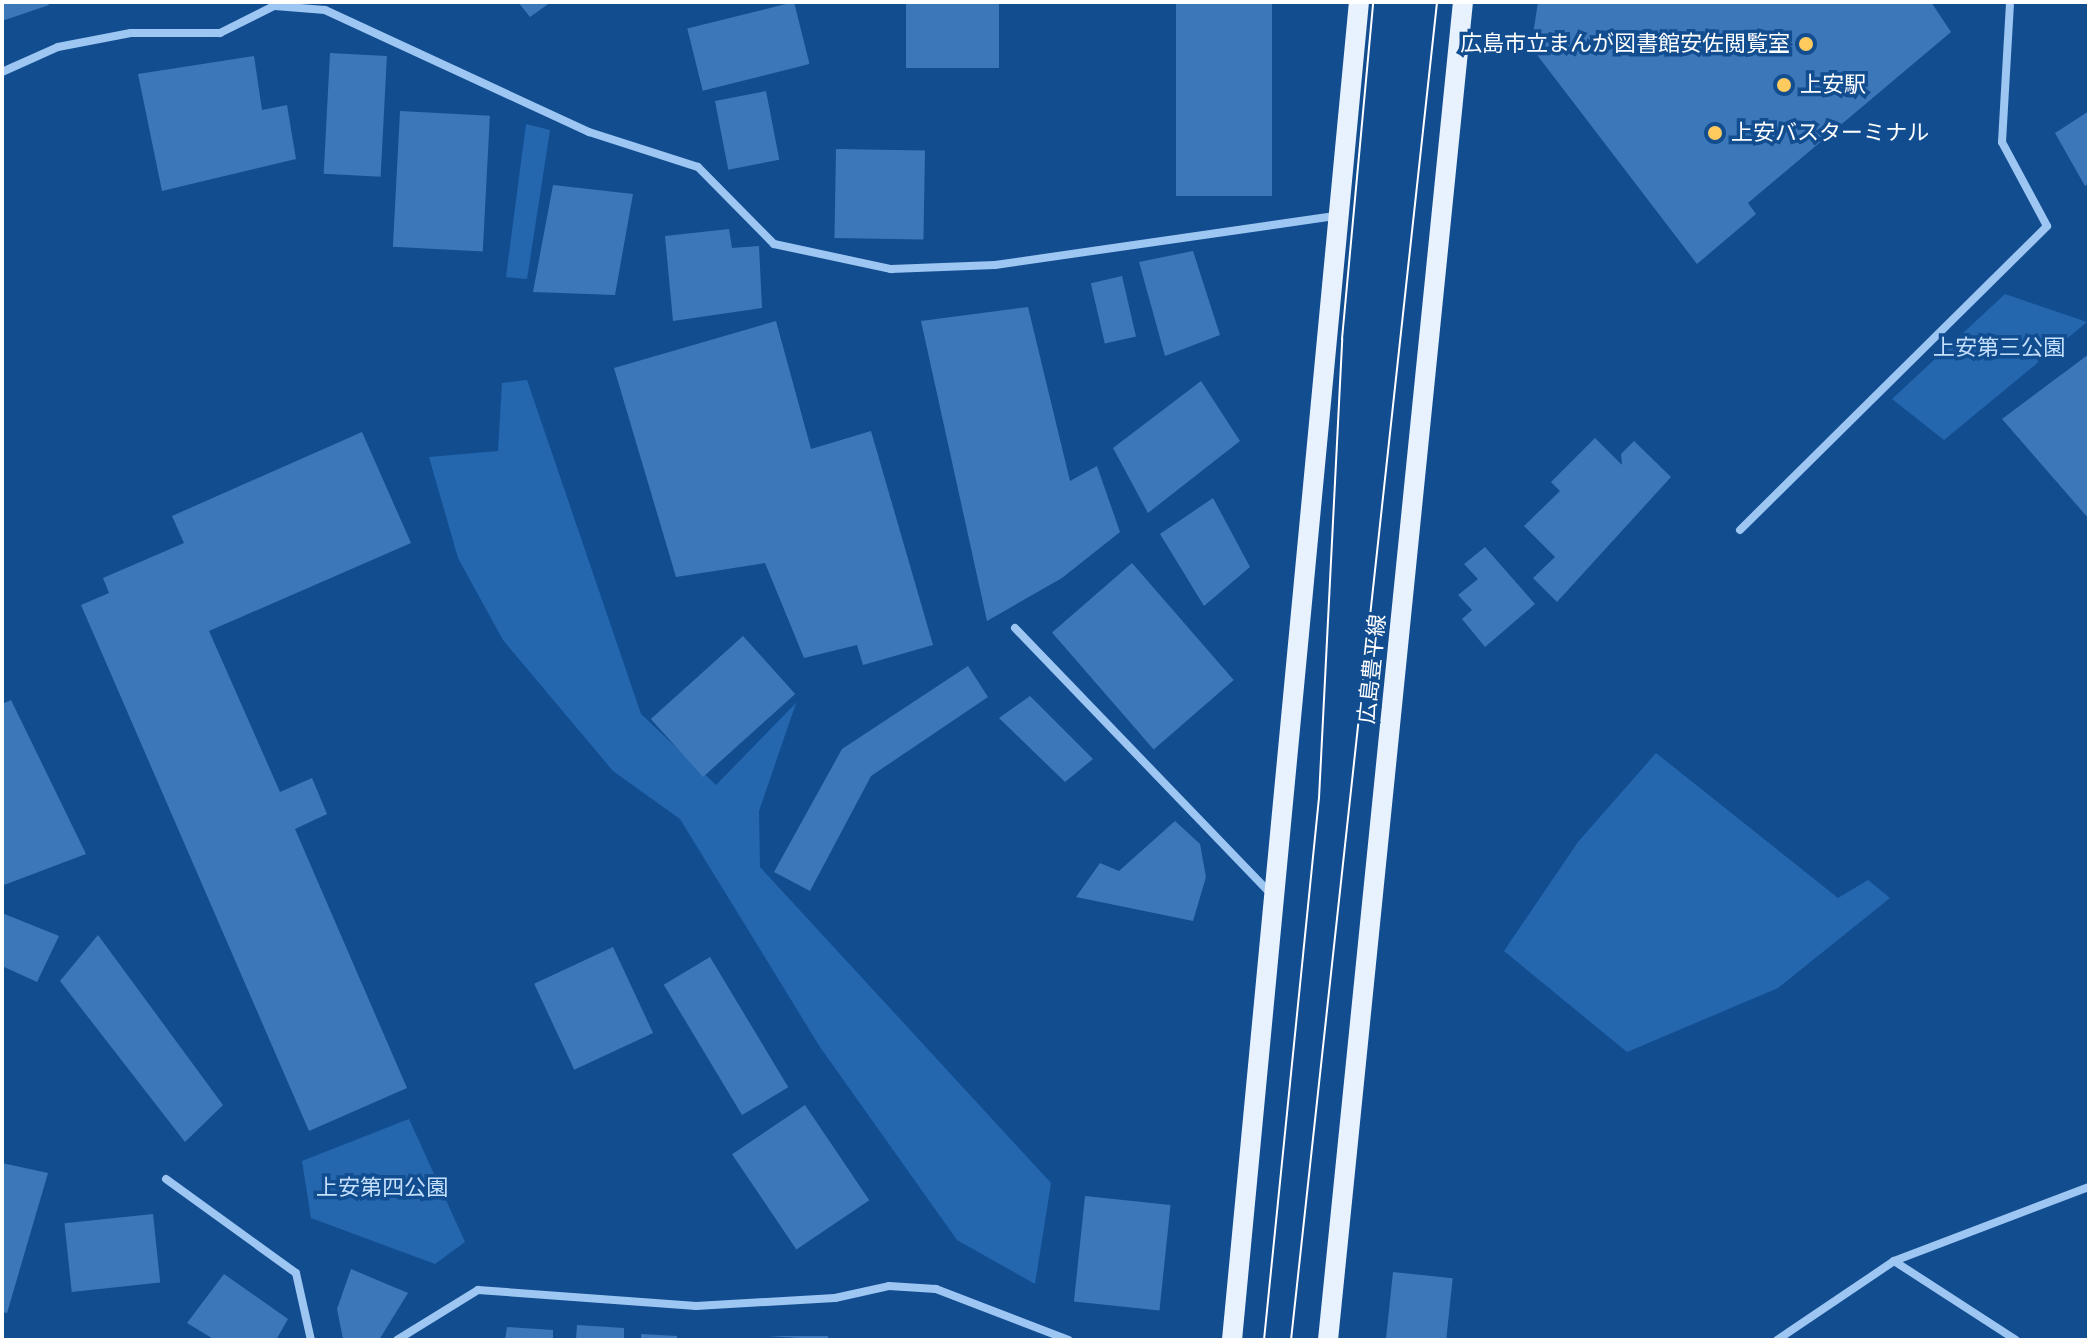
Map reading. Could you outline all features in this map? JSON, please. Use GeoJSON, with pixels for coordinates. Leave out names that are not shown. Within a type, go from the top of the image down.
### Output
{"type":"FeatureCollection","features":[{"type":"Feature","properties":{"kind":"main road"},"geometry":{"type":"LineString","coordinates":[[1232,1340],[1336,216],[1359,2]]}},
{"type":"Feature","properties":{"kind":"main road","name":"広島豊平線"},"geometry":{"type":"LineString","coordinates":[[1328,1340],[1463,2]]}},
{"type":"Feature","properties":{"kind":"street"},"geometry":{"type":"LineString","coordinates":[[1740,530],[2047,226],[2002,142],[2010,2]]}},
{"type":"Feature","properties":{"kind":"street"},"geometry":{"type":"LineString","coordinates":[[2,72],[58,47],[116,36],[220,33],[279,4],[325,10],[589,132],[698,167],[774,244],[891,269],[995,265],[1336,216]]}},
{"type":"Feature","properties":{"kind":"street"},"geometry":{"type":"LineString","coordinates":[[1015,628],[1274,897]]}},
{"type":"Feature","properties":{"kind":"street"},"geometry":{"type":"LineString","coordinates":[[166,1179],[296,1273],[311,1340]]}},
{"type":"Feature","properties":{"kind":"street"},"geometry":{"type":"LineString","coordinates":[[1777,1340],[1894,1261],[2089,1187]]}},
{"type":"Feature","properties":{"kind":"street"},"geometry":{"type":"LineString","coordinates":[[1894,1261],[2016,1340]]}},
{"type":"Feature","properties":{"kind":"street"},"geometry":{"type":"LineString","coordinates":[[397,1340],[478,1290],[696,1306],[835,1298],[889,1286],[936,1289],[1069,1340]]}},
{"type":"Feature","properties":{"kind":"green space"},"geometry":{"type":"Polygon","coordinates":[[[526,124],[550,130],[527,279],[506,277],[526,124]]]}},
{"type":"Feature","properties":{"kind":"green space","name":"上安第三公園"},"geometry":{"type":"Polygon","coordinates":[[[2005,294],[2087,322],[1944,440],[1892,399],[2005,294]]]}},
{"type":"Feature","properties":{"kind":"green space"},"geometry":{"type":"Polygon","coordinates":[[[527,380],[641,714],[716,785],[796,703],[759,811],[760,867],[1051,1183],[1035,1284],[957,1240],[820,1047],[680,819],[613,771],[503,640],[458,558],[429,457],[498,451],[502,383],[527,380]]]}},
{"type":"Feature","properties":{"kind":"green space"},"geometry":{"type":"Polygon","coordinates":[[[1656,753],[1838,898],[1868,880],[1890,898],[1778,988],[1627,1052],[1504,951],[1578,842],[1656,753]]]}},
{"type":"Feature","properties":{"kind":"green space","name":"上安第四公園"},"geometry":{"type":"Polygon","coordinates":[[[409,1119],[465,1242],[435,1264],[311,1218],[302,1161],[409,1119]]]}},
{"type":"Feature","properties":{"kind":"building"},"geometry":{"type":"Polygon","coordinates":[[[2,2],[48,2],[49,5],[2,21],[2,2]]]}},
{"type":"Feature","properties":{"kind":"building"},"geometry":{"type":"Polygon","coordinates":[[[518,2],[551,2],[530,17],[518,2]]]}},
{"type":"Feature","properties":{"kind":"building"},"geometry":{"type":"Polygon","coordinates":[[[794,2],[809,64],[703,91],[687,29],[794,2]]]}},
{"type":"Feature","properties":{"kind":"building"},"geometry":{"type":"Polygon","coordinates":[[[906,2],[999,2],[999,68],[906,68],[906,2]]]}},
{"type":"Feature","properties":{"kind":"building"},"geometry":{"type":"Polygon","coordinates":[[[1176,2],[1272,2],[1272,196],[1176,196],[1176,2]]]}},
{"type":"Feature","properties":{"kind":"building","name":"上安バスターミナル"},"geometry":{"type":"Polygon","coordinates":[[[1538,2],[1931,2],[1951,32],[1748,203],[1756,214],[1697,264],[1531,47],[1538,2]]]}},
{"type":"Feature","properties":{"kind":"building"},"geometry":{"type":"Polygon","coordinates":[[[330,53],[387,56],[381,177],[324,174],[330,53]]]}},
{"type":"Feature","properties":{"kind":"building"},"geometry":{"type":"Polygon","coordinates":[[[254,56],[262,110],[287,105],[296,159],[162,191],[138,74],[254,56]]]}},
{"type":"Feature","properties":{"kind":"building"},"geometry":{"type":"Polygon","coordinates":[[[766,91],[779,160],[728,170],[715,101],[766,91]]]}},
{"type":"Feature","properties":{"kind":"building"},"geometry":{"type":"Polygon","coordinates":[[[400,111],[490,116],[483,252],[393,247],[400,111]]]}},
{"type":"Feature","properties":{"kind":"building"},"geometry":{"type":"Polygon","coordinates":[[[2089,111],[2089,183],[2085,186],[2055,133],[2089,111]]]}},
{"type":"Feature","properties":{"kind":"building"},"geometry":{"type":"Polygon","coordinates":[[[836,149],[925,151],[923,240],[834,238],[836,149]]]}},
{"type":"Feature","properties":{"kind":"building"},"geometry":{"type":"Polygon","coordinates":[[[553,185],[633,194],[615,295],[533,292],[553,185]]]}},
{"type":"Feature","properties":{"kind":"building"},"geometry":{"type":"Polygon","coordinates":[[[729,229],[732,248],[759,246],[762,308],[673,321],[665,236],[729,229]]]}},
{"type":"Feature","properties":{"kind":"building"},"geometry":{"type":"Polygon","coordinates":[[[1193,251],[1220,335],[1165,356],[1139,262],[1193,251]]]}},
{"type":"Feature","properties":{"kind":"building"},"geometry":{"type":"Polygon","coordinates":[[[1122,276],[1136,336],[1105,344],[1091,283],[1122,276]]]}},
{"type":"Feature","properties":{"kind":"building"},"geometry":{"type":"Polygon","coordinates":[[[1028,307],[1070,481],[1097,466],[1120,532],[1062,578],[987,621],[921,321],[1028,307]]]}},
{"type":"Feature","properties":{"kind":"building"},"geometry":{"type":"Polygon","coordinates":[[[776,321],[811,449],[871,431],[933,645],[863,665],[857,645],[804,658],[765,563],[676,577],[614,368],[776,321]]]}},
{"type":"Feature","properties":{"kind":"building"},"geometry":{"type":"Polygon","coordinates":[[[2089,354],[2089,519],[2002,419],[2089,354]]]}},
{"type":"Feature","properties":{"kind":"building"},"geometry":{"type":"Polygon","coordinates":[[[1201,381],[1240,441],[1148,513],[1113,448],[1201,381]]]}},
{"type":"Feature","properties":{"kind":"building"},"geometry":{"type":"Polygon","coordinates":[[[362,432],[411,543],[209,631],[280,792],[312,778],[327,814],[295,829],[407,1088],[309,1131],[81,605],[109,593],[103,578],[184,543],[172,516],[362,432]]]}},
{"type":"Feature","properties":{"kind":"building"},"geometry":{"type":"Polygon","coordinates":[[[1595,438],[1622,465],[1621,454],[1634,441],[1671,477],[1557,602],[1533,578],[1555,557],[1524,526],[1560,491],[1551,482],[1595,438]]]}},
{"type":"Feature","properties":{"kind":"building"},"geometry":{"type":"Polygon","coordinates":[[[1213,498],[1250,567],[1204,606],[1160,534],[1213,498]]]}},
{"type":"Feature","properties":{"kind":"building"},"geometry":{"type":"Polygon","coordinates":[[[1485,547],[1535,604],[1485,647],[1462,619],[1472,610],[1458,595],[1478,579],[1464,564],[1485,547]]]}},
{"type":"Feature","properties":{"kind":"building"},"geometry":{"type":"Polygon","coordinates":[[[1132,563],[1234,680],[1154,750],[1052,633],[1132,563]]]}},
{"type":"Feature","properties":{"kind":"building"},"geometry":{"type":"Polygon","coordinates":[[[743,636],[795,694],[703,777],[651,719],[743,636]]]}},
{"type":"Feature","properties":{"kind":"building"},"geometry":{"type":"Polygon","coordinates":[[[968,666],[988,697],[871,776],[810,891],[774,872],[842,749],[968,666]]]}},
{"type":"Feature","properties":{"kind":"building"},"geometry":{"type":"Polygon","coordinates":[[[1030,696],[1093,759],[1065,782],[999,718],[1030,696]]]}},
{"type":"Feature","properties":{"kind":"building"},"geometry":{"type":"Polygon","coordinates":[[[11,700],[86,854],[4,885],[2,704],[11,700]]]}},
{"type":"Feature","properties":{"kind":"building"},"geometry":{"type":"Polygon","coordinates":[[[1175,821],[1200,844],[1206,877],[1193,921],[1076,897],[1100,863],[1119,871],[1175,821]]]}},
{"type":"Feature","properties":{"kind":"building"},"geometry":{"type":"Polygon","coordinates":[[[2,913],[59,936],[37,982],[2,966],[2,913]]]}},
{"type":"Feature","properties":{"kind":"building"},"geometry":{"type":"Polygon","coordinates":[[[98,935],[223,1105],[185,1142],[60,981],[98,935]]]}},
{"type":"Feature","properties":{"kind":"building"},"geometry":{"type":"Polygon","coordinates":[[[613,947],[653,1033],[574,1070],[534,984],[613,947]]]}},
{"type":"Feature","properties":{"kind":"building"},"geometry":{"type":"Polygon","coordinates":[[[710,957],[788,1087],[742,1115],[664,985],[710,957]]]}},
{"type":"Feature","properties":{"kind":"building"},"geometry":{"type":"Polygon","coordinates":[[[805,1105],[869,1200],[796,1250],[732,1154],[805,1105]]]}},
{"type":"Feature","properties":{"kind":"building"},"geometry":{"type":"Polygon","coordinates":[[[2,1163],[48,1173],[7,1313],[2,1312],[2,1163]]]}},
{"type":"Feature","properties":{"kind":"building"},"geometry":{"type":"Polygon","coordinates":[[[1085,1196],[1171,1205],[1159,1310],[1074,1301],[1085,1196]]]}},
{"type":"Feature","properties":{"kind":"building"},"geometry":{"type":"Polygon","coordinates":[[[153,1214],[160,1283],[72,1292],[64,1223],[153,1214]]]}},
{"type":"Feature","properties":{"kind":"building"},"geometry":{"type":"Polygon","coordinates":[[[351,1269],[408,1293],[379,1340],[343,1339],[337,1309],[351,1269]]]}},
{"type":"Feature","properties":{"kind":"building"},"geometry":{"type":"Polygon","coordinates":[[[1393,1272],[1453,1278],[1446,1340],[1386,1340],[1393,1272]]]}},
{"type":"Feature","properties":{"kind":"building"},"geometry":{"type":"Polygon","coordinates":[[[224,1274],[288,1319],[276,1340],[215,1340],[187,1323],[224,1274]]]}},
{"type":"Feature","properties":{"kind":"building"},"geometry":{"type":"Polygon","coordinates":[[[577,1325],[624,1328],[624,1340],[576,1340],[577,1325]]]}},
{"type":"Feature","properties":{"kind":"building"},"geometry":{"type":"Polygon","coordinates":[[[507,1327],[553,1330],[553,1340],[505,1340],[507,1327]]]}},
{"type":"Feature","properties":{"kind":"building"},"geometry":{"type":"Polygon","coordinates":[[[641,1334],[677,1336],[677,1340],[641,1340],[641,1334]]]}},
{"type":"Feature","properties":{"kind":"building"},"geometry":{"type":"Polygon","coordinates":[[[768,1336],[828,1336],[828,1340],[768,1336]]]}},
{"type":"Feature","properties":{"kind":"tram line"},"geometry":{"type":"LineString","coordinates":[[1264,1340],[1319,798],[1342,339],[1373,2]]}},
{"type":"Feature","properties":{"kind":"tram line"},"geometry":{"type":"LineString","coordinates":[[1291,1340],[1437,2]]}},
{"type":"Feature","properties":{"kind":"place","name":"広島市立まんが図書館安佐閲覧室"},"geometry":{"type":"Point","coordinates":[1806,44]}},
{"type":"Feature","properties":{"kind":"place","name":"上安駅"},"geometry":{"type":"Point","coordinates":[1784,85]}},
{"type":"Feature","properties":{"kind":"place","name":"上安バスターミナル"},"geometry":{"type":"Point","coordinates":[1715,133]}}]}
